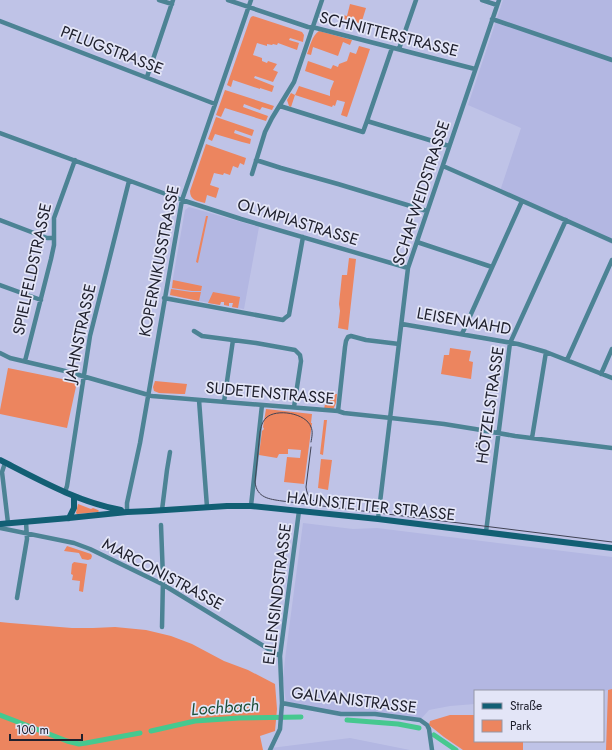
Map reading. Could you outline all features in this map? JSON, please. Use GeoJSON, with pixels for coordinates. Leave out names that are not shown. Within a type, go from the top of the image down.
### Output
{"type":"FeatureCollection","features":[{"type":"Feature","properties":{"kind":"main road"},"geometry":{"type":"LineString","coordinates":[[3,462],[74,496],[102,506],[127,512]]}},
{"type":"Feature","properties":{"kind":"main road"},"geometry":{"type":"LineString","coordinates":[[69,518],[74,508],[74,496]]}},
{"type":"Feature","properties":{"kind":"main road","name":"HAUNSTETTER STRASSE"},"geometry":{"type":"LineString","coordinates":[[127,512],[251,506],[378,519],[612,548]]}},
{"type":"Feature","properties":{"kind":"main road"},"geometry":{"type":"LineString","coordinates":[[0,524],[127,512]]}},
{"type":"Feature","properties":{"kind":"street"},"geometry":{"type":"LineString","coordinates":[[147,77],[172,2],[160,0]]}},
{"type":"Feature","properties":{"kind":"street","name":"SCHNITTERSTRASSE"},"geometry":{"type":"LineString","coordinates":[[228,0],[308,27],[475,69]]}},
{"type":"Feature","properties":{"kind":"street","name":"KOPERNIKUSSTRASSE"},"geometry":{"type":"LineString","coordinates":[[127,512],[127,503],[140,443],[182,200],[251,0]]}},
{"type":"Feature","properties":{"kind":"street"},"geometry":{"type":"LineString","coordinates":[[252,174],[265,132],[294,82],[322,0]]}},
{"type":"Feature","properties":{"kind":"street"},"geometry":{"type":"LineString","coordinates":[[399,49],[416,0]]}},
{"type":"Feature","properties":{"kind":"street"},"geometry":{"type":"LineString","coordinates":[[482,0],[498,2]]}},
{"type":"Feature","properties":{"kind":"street","name":"SCHAFWEIDSTRASSE"},"geometry":{"type":"LineString","coordinates":[[378,519],[408,268],[498,2]]}},
{"type":"Feature","properties":{"kind":"street"},"geometry":{"type":"LineString","coordinates":[[492,19],[612,60]]}},
{"type":"Feature","properties":{"kind":"street","name":"PFLUGSTRASSE"},"geometry":{"type":"LineString","coordinates":[[0,21],[215,104]]}},
{"type":"Feature","properties":{"kind":"street"},"geometry":{"type":"LineString","coordinates":[[280,106],[363,132],[392,48]]}},
{"type":"Feature","properties":{"kind":"street"},"geometry":{"type":"LineString","coordinates":[[367,121],[449,146]]}},
{"type":"Feature","properties":{"kind":"street","name":"OLYMPIASTRASSE"},"geometry":{"type":"LineString","coordinates":[[0,133],[182,200],[408,268]]}},
{"type":"Feature","properties":{"kind":"street","name":"SPIELFELDSTRASSE"},"geometry":{"type":"LineString","coordinates":[[25,361],[54,245],[54,218],[75,160]]}},
{"type":"Feature","properties":{"kind":"street"},"geometry":{"type":"LineString","coordinates":[[256,160],[427,211]]}},
{"type":"Feature","properties":{"kind":"street"},"geometry":{"type":"LineString","coordinates":[[443,166],[612,241]]}},
{"type":"Feature","properties":{"kind":"street","name":"JAHNSTRASSE"},"geometry":{"type":"LineString","coordinates":[[65,492],[68,486],[90,336],[129,180]]}},
{"type":"Feature","properties":{"kind":"street"},"geometry":{"type":"LineString","coordinates":[[462,334],[522,201]]}},
{"type":"Feature","properties":{"kind":"street"},"geometry":{"type":"LineString","coordinates":[[0,220],[47,238],[54,238]]}},
{"type":"Feature","properties":{"kind":"street","name":"HÖTZELSTRASSE"},"geometry":{"type":"LineString","coordinates":[[486,532],[510,343],[566,220]]}},
{"type":"Feature","properties":{"kind":"street"},"geometry":{"type":"LineString","coordinates":[[164,298],[282,320],[289,315],[303,237]]}},
{"type":"Feature","properties":{"kind":"street"},"geometry":{"type":"LineString","coordinates":[[417,242],[492,267]]}},
{"type":"Feature","properties":{"kind":"street"},"geometry":{"type":"LineString","coordinates":[[567,360],[612,260]]}},
{"type":"Feature","properties":{"kind":"street"},"geometry":{"type":"LineString","coordinates":[[0,284],[40,300]]}},
{"type":"Feature","properties":{"kind":"street","name":"LEISENMAHD"},"geometry":{"type":"LineString","coordinates":[[402,324],[518,344],[546,352],[612,378]]}},
{"type":"Feature","properties":{"kind":"street"},"geometry":{"type":"LineString","coordinates":[[194,331],[202,336],[295,350],[300,354],[301,361],[294,408]]}},
{"type":"Feature","properties":{"kind":"street"},"geometry":{"type":"LineString","coordinates":[[338,411],[346,341],[348,337],[351,336],[366,340],[399,344]]}},
{"type":"Feature","properties":{"kind":"street"},"geometry":{"type":"LineString","coordinates":[[224,402],[233,340]]}},
{"type":"Feature","properties":{"kind":"street"},"geometry":{"type":"LineString","coordinates":[[601,374],[612,349]]}},
{"type":"Feature","properties":{"kind":"street"},"geometry":{"type":"LineString","coordinates":[[532,438],[546,352]]}},
{"type":"Feature","properties":{"kind":"street","name":"SUDETENSTRASSE"},"geometry":{"type":"LineString","coordinates":[[0,353],[10,358],[84,376],[148,395],[338,411],[612,448]]}},
{"type":"Feature","properties":{"kind":"street"},"geometry":{"type":"LineString","coordinates":[[199,400],[207,507]]}},
{"type":"Feature","properties":{"kind":"street"},"geometry":{"type":"LineString","coordinates":[[251,506],[262,405]]}},
{"type":"Feature","properties":{"kind":"street"},"geometry":{"type":"LineString","coordinates":[[162,510],[170,452]]}},
{"type":"Feature","properties":{"kind":"street"},"geometry":{"type":"LineString","coordinates":[[3,462],[2,472],[8,523]]}},
{"type":"Feature","properties":{"kind":"street","name":"ELLENSINDSTRASSE"},"geometry":{"type":"LineString","coordinates":[[270,750],[280,729],[282,714],[280,656],[299,511]]}},
{"type":"Feature","properties":{"kind":"street"},"geometry":{"type":"LineString","coordinates":[[17,598],[27,538],[26,522]]}},
{"type":"Feature","properties":{"kind":"street"},"geometry":{"type":"LineString","coordinates":[[161,525],[162,627]]}},
{"type":"Feature","properties":{"kind":"street","name":"MARCONISTRASSE"},"geometry":{"type":"LineString","coordinates":[[0,528],[82,546],[162,584],[280,656]]}},
{"type":"Feature","properties":{"kind":"street","name":"GALVANISTRASSE"},"geometry":{"type":"LineString","coordinates":[[282,703],[341,714],[375,714],[420,720],[427,725],[429,729],[432,750]]}},
{"type":"Feature","properties":{"kind":"shaded area"},"geometry":{"type":"Polygon","coordinates":[[[503,0],[612,0],[612,244],[500,191],[521,128],[468,105],[503,0]]]}},
{"type":"Feature","properties":{"kind":"shaded area"},"geometry":{"type":"Polygon","coordinates":[[[189,207],[259,227],[244,309],[232,307],[233,303],[229,303],[229,306],[224,305],[224,302],[221,302],[220,305],[170,295],[185,210],[189,207]]]}},
{"type":"Feature","properties":{"kind":"shaded area"},"geometry":{"type":"Polygon","coordinates":[[[303,523],[353,529],[377,528],[612,557],[612,689],[604,691],[474,690],[474,704],[450,706],[429,710],[420,720],[375,714],[349,715],[286,703],[283,678],[303,523]]]}},
{"type":"Feature","properties":{"kind":"shaded area"},"geometry":{"type":"Polygon","coordinates":[[[350,738],[410,750],[270,750],[271,748],[350,738]]]}},
{"type":"Feature","properties":{"kind":"green space"},"geometry":{"type":"Polygon","coordinates":[[[350,4],[366,8],[361,24],[344,19],[345,18],[343,15],[347,16],[350,4]]]}},
{"type":"Feature","properties":{"kind":"green space"},"geometry":{"type":"Polygon","coordinates":[[[253,16],[302,32],[304,35],[303,42],[290,38],[289,40],[299,43],[297,50],[278,43],[277,45],[267,44],[267,46],[257,43],[253,55],[262,58],[262,61],[267,63],[268,61],[277,64],[273,70],[278,72],[273,82],[255,76],[254,78],[274,86],[272,92],[233,80],[231,87],[227,85],[250,19],[253,16]]]}},
{"type":"Feature","properties":{"kind":"green space"},"geometry":{"type":"Polygon","coordinates":[[[319,31],[352,40],[350,45],[343,42],[338,56],[313,47],[311,55],[307,54],[313,38],[319,31]]]}},
{"type":"Feature","properties":{"kind":"green space"},"geometry":{"type":"Polygon","coordinates":[[[359,46],[370,49],[347,117],[341,115],[345,102],[337,100],[335,106],[333,105],[332,107],[295,95],[299,86],[330,96],[330,91],[334,81],[305,71],[308,61],[331,69],[333,65],[338,67],[339,64],[347,61],[350,52],[356,54],[359,46]]]}},
{"type":"Feature","properties":{"kind":"green space"},"geometry":{"type":"Polygon","coordinates":[[[225,90],[274,106],[272,110],[262,107],[260,110],[244,104],[243,107],[268,116],[266,121],[225,108],[221,117],[216,115],[225,90]]]}},
{"type":"Feature","properties":{"kind":"green space"},"geometry":{"type":"Polygon","coordinates":[[[291,93],[295,95],[291,107],[289,106],[287,100],[291,93]]]}},
{"type":"Feature","properties":{"kind":"green space"},"geometry":{"type":"Polygon","coordinates":[[[216,117],[254,130],[252,136],[235,130],[234,133],[251,139],[250,144],[215,134],[212,141],[208,139],[216,117]]]}},
{"type":"Feature","properties":{"kind":"green space"},"geometry":{"type":"Polygon","coordinates":[[[206,144],[246,158],[244,165],[240,163],[238,168],[233,166],[230,175],[224,173],[223,175],[214,173],[210,185],[219,188],[216,198],[207,195],[205,203],[197,201],[193,198],[190,191],[206,144]]]}},
{"type":"Feature","properties":{"kind":"green space"},"geometry":{"type":"Polygon","coordinates":[[[206,216],[208,216],[198,263],[196,262],[206,216]]]}},
{"type":"Feature","properties":{"kind":"green space"},"geometry":{"type":"Polygon","coordinates":[[[349,258],[356,259],[348,330],[338,328],[342,275],[347,275],[349,258]]]}},
{"type":"Feature","properties":{"kind":"green space"},"geometry":{"type":"Polygon","coordinates":[[[173,280],[202,286],[201,291],[172,288],[173,280]]]}},
{"type":"Feature","properties":{"kind":"green space"},"geometry":{"type":"Polygon","coordinates":[[[171,289],[201,292],[199,301],[170,295],[171,289]]]}},
{"type":"Feature","properties":{"kind":"green space"},"geometry":{"type":"Polygon","coordinates":[[[213,292],[240,297],[238,308],[232,307],[233,303],[229,303],[229,306],[224,305],[224,302],[221,302],[220,305],[208,303],[213,292]]]}},
{"type":"Feature","properties":{"kind":"green space"},"geometry":{"type":"Polygon","coordinates":[[[450,348],[471,351],[469,361],[473,362],[471,379],[441,374],[444,355],[449,355],[450,348]]]}},
{"type":"Feature","properties":{"kind":"green space"},"geometry":{"type":"Polygon","coordinates":[[[8,368],[77,382],[67,428],[0,414],[8,368]]]}},
{"type":"Feature","properties":{"kind":"green space"},"geometry":{"type":"Polygon","coordinates":[[[155,381],[187,384],[185,394],[159,393],[154,391],[153,387],[155,381]]]}},
{"type":"Feature","properties":{"kind":"green space"},"geometry":{"type":"Polygon","coordinates":[[[329,394],[337,394],[336,403],[333,410],[324,409],[326,399],[329,394]]]}},
{"type":"Feature","properties":{"kind":"green space"},"geometry":{"type":"Polygon","coordinates":[[[266,409],[312,414],[304,484],[284,482],[287,457],[300,458],[301,450],[288,449],[288,454],[279,454],[277,458],[259,455],[266,409]]]}},
{"type":"Feature","properties":{"kind":"green space"},"geometry":{"type":"Polygon","coordinates":[[[324,420],[327,420],[323,455],[320,454],[324,420]]]}},
{"type":"Feature","properties":{"kind":"green space"},"geometry":{"type":"Polygon","coordinates":[[[321,459],[332,460],[328,490],[318,488],[321,459]]]}},
{"type":"Feature","properties":{"kind":"green space"},"geometry":{"type":"Polygon","coordinates":[[[78,504],[91,509],[93,508],[99,511],[77,514],[78,504]]]}},
{"type":"Feature","properties":{"kind":"green space"},"geometry":{"type":"Polygon","coordinates":[[[67,546],[91,554],[91,559],[82,559],[79,553],[64,551],[67,546]]]}},
{"type":"Feature","properties":{"kind":"green space"},"geometry":{"type":"Polygon","coordinates":[[[74,562],[87,564],[83,592],[79,591],[80,581],[72,580],[72,564],[74,562]]]}},
{"type":"Feature","properties":{"kind":"green space"},"geometry":{"type":"Polygon","coordinates":[[[0,622],[72,628],[115,627],[146,630],[171,636],[192,644],[224,661],[248,670],[275,684],[277,709],[275,731],[260,736],[263,750],[0,750],[0,622]]]}},
{"type":"Feature","properties":{"kind":"green space"},"geometry":{"type":"Polygon","coordinates":[[[612,689],[612,750],[606,750],[608,690],[612,689]]]}},
{"type":"Feature","properties":{"kind":"green space"},"geometry":{"type":"Polygon","coordinates":[[[450,715],[474,715],[474,742],[523,742],[523,750],[463,750],[429,725],[430,721],[450,715]]]}},
{"type":"Feature","properties":{"kind":"waterway","name":"Lochbach"},"geometry":{"type":"LineString","coordinates":[[0,715],[67,741],[79,744],[140,733]]}},
{"type":"Feature","properties":{"kind":"waterway","name":"Lochbach"},"geometry":{"type":"LineString","coordinates":[[151,731],[195,721],[239,718],[301,717]]}},
{"type":"Feature","properties":{"kind":"waterway","name":"Lochbach"},"geometry":{"type":"LineString","coordinates":[[347,720],[398,724],[419,728]]}},
{"type":"Feature","properties":{"kind":"waterway","name":"Lochbach"},"geometry":{"type":"LineString","coordinates":[[434,735],[456,750]]}},
{"type":"Feature","properties":{"kind":"tram line"},"geometry":{"type":"LineString","coordinates":[[311,442],[312,429],[308,422],[303,418],[297,415],[283,413],[277,413],[266,418],[260,432],[255,482],[261,495],[282,501],[612,542]]}},
{"type":"Feature","properties":{"kind":"tram line"},"geometry":{"type":"LineString","coordinates":[[311,447],[306,487],[310,498],[320,503]]}}]}
